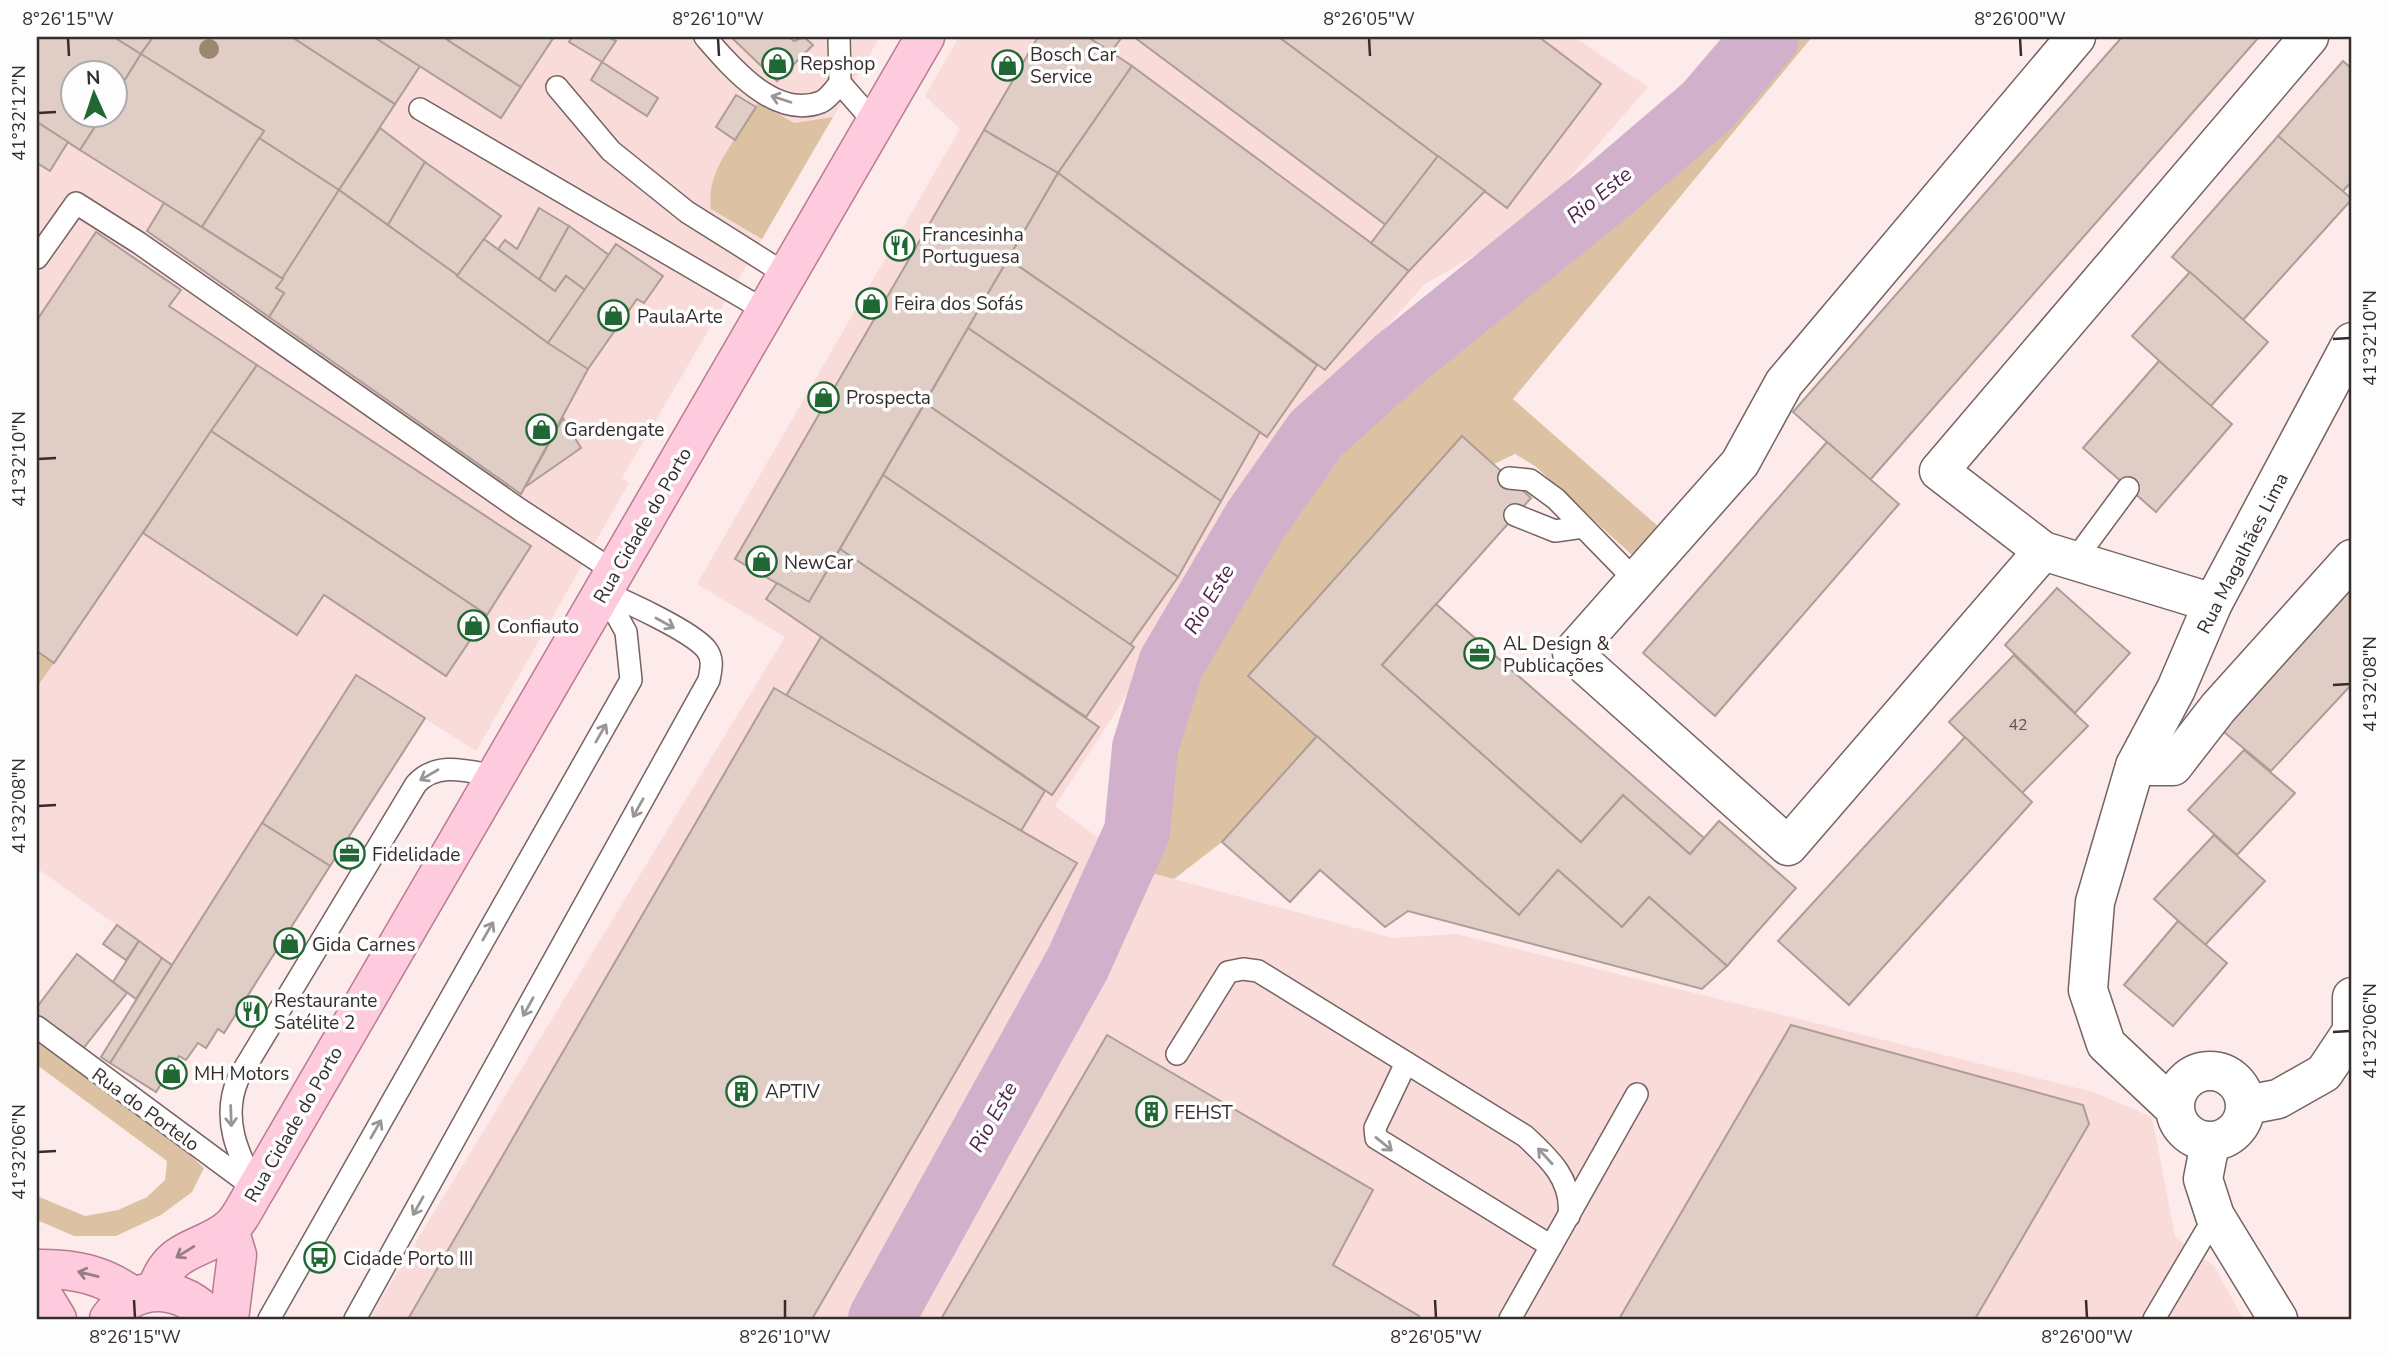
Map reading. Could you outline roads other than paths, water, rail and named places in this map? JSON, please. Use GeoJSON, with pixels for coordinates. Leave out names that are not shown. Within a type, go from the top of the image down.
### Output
{"type":"FeatureCollection","features":[{"type":"Feature","properties":{"kind":"main road","name":"Rua Cidade do Porto"},"geometry":{"type":"LineString","coordinates":[[133,1302],[181,1253],[229,1229],[256,1189],[925,37]]}},
{"type":"Feature","properties":{"kind":"main road"},"geometry":{"type":"LineString","coordinates":[[229,1229],[237,1255],[229,1319]]}},
{"type":"Feature","properties":{"kind":"main road"},"geometry":{"type":"LineString","coordinates":[[37,1269],[88,1273],[112,1282],[133,1302],[179,1294],[200,1305],[211,1319]]}},
{"type":"Feature","properties":{"kind":"main road"},"geometry":{"type":"LineString","coordinates":[[37,1286],[57,1319]]}},
{"type":"Feature","properties":{"kind":"street"},"geometry":{"type":"LineString","coordinates":[[2058,556],[1788,846],[1572,653],[1740,463],[1784,383],[2076,37]]}},
{"type":"Feature","properties":{"kind":"street"},"geometry":{"type":"LineString","coordinates":[[2213,603],[2058,556],[1939,471],[2309,37]]}},
{"type":"Feature","properties":{"kind":"street","name":"Rua Magalhães Lima"},"geometry":{"type":"LineString","coordinates":[[2172,1106],[2106,1044],[2088,990],[2095,902],[2135,766],[2176,689],[2213,603],[2352,342]]}},
{"type":"Feature","properties":{"kind":"street"},"geometry":{"type":"LineString","coordinates":[[2135,766],[2173,766],[2218,708],[2352,559]]}},
{"type":"Feature","properties":{"kind":"street"},"geometry":{"type":"LineString","coordinates":[[2247,1105],[2278,1099],[2324,1073],[2352,1032],[2352,998]]}},
{"type":"Feature","properties":{"kind":"street"},"geometry":{"type":"LineString","coordinates":[[2210,1068],[2236,1079],[2247,1105],[2236,1132],[2210,1143],[2183,1132],[2172,1106],[2183,1079],[2210,1068]]}},
{"type":"Feature","properties":{"kind":"street"},"geometry":{"type":"LineString","coordinates":[[2210,1143],[2203,1179],[2215,1216],[2278,1319]]}},
{"type":"Feature","properties":{"kind":"lane"},"geometry":{"type":"LineString","coordinates":[[705,37],[748,82],[776,99],[801,105],[823,101],[840,83]]}},
{"type":"Feature","properties":{"kind":"lane"},"geometry":{"type":"LineString","coordinates":[[833,41],[840,83],[875,123]]}},
{"type":"Feature","properties":{"kind":"lane"},"geometry":{"type":"LineString","coordinates":[[556,87],[611,151],[687,212],[787,275]]}},
{"type":"Feature","properties":{"kind":"lane"},"geometry":{"type":"LineString","coordinates":[[420,109],[766,311]]}},
{"type":"Feature","properties":{"kind":"lane"},"geometry":{"type":"LineString","coordinates":[[37,258],[76,204],[139,243],[508,502],[610,582],[692,638],[705,649],[712,663],[709,680],[355,1319]]}},
{"type":"Feature","properties":{"kind":"lane"},"geometry":{"type":"LineString","coordinates":[[1509,478],[1530,480],[1556,499],[1637,582]]}},
{"type":"Feature","properties":{"kind":"lane"},"geometry":{"type":"LineString","coordinates":[[2058,556],[2128,488]]}},
{"type":"Feature","properties":{"kind":"lane"},"geometry":{"type":"LineString","coordinates":[[1515,515],[1555,531],[1583,527]]}},
{"type":"Feature","properties":{"kind":"lane"},"geometry":{"type":"LineString","coordinates":[[268,1319],[631,680],[626,632],[610,582]]}},
{"type":"Feature","properties":{"kind":"lane"},"geometry":{"type":"LineString","coordinates":[[256,1189],[238,1154],[232,1134],[232,1093],[237,1079],[416,784],[424,775],[438,769],[495,776]]}},
{"type":"Feature","properties":{"kind":"lane"},"geometry":{"type":"LineString","coordinates":[[1177,1054],[1228,972],[1243,969],[1258,971],[1525,1136],[1559,1171],[1571,1201],[1569,1216]]}},
{"type":"Feature","properties":{"kind":"lane","name":"Rua do Portelo"},"geometry":{"type":"LineString","coordinates":[[37,1027],[256,1189]]}},
{"type":"Feature","properties":{"kind":"lane"},"geometry":{"type":"LineString","coordinates":[[1406,1063],[1376,1124],[1376,1138],[1551,1246]]}},
{"type":"Feature","properties":{"kind":"lane"},"geometry":{"type":"LineString","coordinates":[[1510,1319],[1637,1094]]}},
{"type":"Feature","properties":{"kind":"lane"},"geometry":{"type":"LineString","coordinates":[[2154,1319],[2215,1216]]}},
{"type":"Feature","properties":{"kind":"waterway","name":"Rio Este"},"geometry":{"type":"LineString","coordinates":[[881,1319],[1078,963],[1137,832],[1145,748],[1171,664],[1255,521],[1316,434],[1396,362],[1610,189],[1707,106],[1766,37]]}},
{"type":"Feature","properties":{"kind":"place","name":"Repshop"},"geometry":{"type":"Point","coordinates":[777,63]}},
{"type":"Feature","properties":{"kind":"place","name":"Bosch Car Service"},"geometry":{"type":"Point","coordinates":[1007,65]}},
{"type":"Feature","properties":{"kind":"place","name":"Francesinha Portuguesa"},"geometry":{"type":"Point","coordinates":[899,245]}},
{"type":"Feature","properties":{"kind":"place","name":"Feira dos Sofás"},"geometry":{"type":"Point","coordinates":[871,303]}},
{"type":"Feature","properties":{"kind":"place","name":"PaulaArte"},"geometry":{"type":"Point","coordinates":[614,316]}},
{"type":"Feature","properties":{"kind":"place","name":"Prospecta"},"geometry":{"type":"Point","coordinates":[823,397]}},
{"type":"Feature","properties":{"kind":"place","name":"Gardengate"},"geometry":{"type":"Point","coordinates":[541,429]}},
{"type":"Feature","properties":{"kind":"place","name":"NewCar"},"geometry":{"type":"Point","coordinates":[761,562]}},
{"type":"Feature","properties":{"kind":"place","name":"Confiauto"},"geometry":{"type":"Point","coordinates":[474,626]}},
{"type":"Feature","properties":{"kind":"place","name":"AL Design & Publicações"},"geometry":{"type":"Point","coordinates":[1480,654]}},
{"type":"Feature","properties":{"kind":"place","name":"Fidelidade"},"geometry":{"type":"Point","coordinates":[349,854]}},
{"type":"Feature","properties":{"kind":"place","name":"Gida Carnes"},"geometry":{"type":"Point","coordinates":[289,944]}},
{"type":"Feature","properties":{"kind":"place","name":"Restaurante Satélite 2"},"geometry":{"type":"Point","coordinates":[251,1011]}},
{"type":"Feature","properties":{"kind":"place","name":"MH Motors"},"geometry":{"type":"Point","coordinates":[171,1073]}},
{"type":"Feature","properties":{"kind":"place","name":"APTIV"},"geometry":{"type":"Point","coordinates":[742,1091]}},
{"type":"Feature","properties":{"kind":"place","name":"FEHST"},"geometry":{"type":"Point","coordinates":[1151,1112]}},
{"type":"Feature","properties":{"kind":"place","name":"Cidade Porto III"},"geometry":{"type":"Point","coordinates":[320,1258]}}]}
